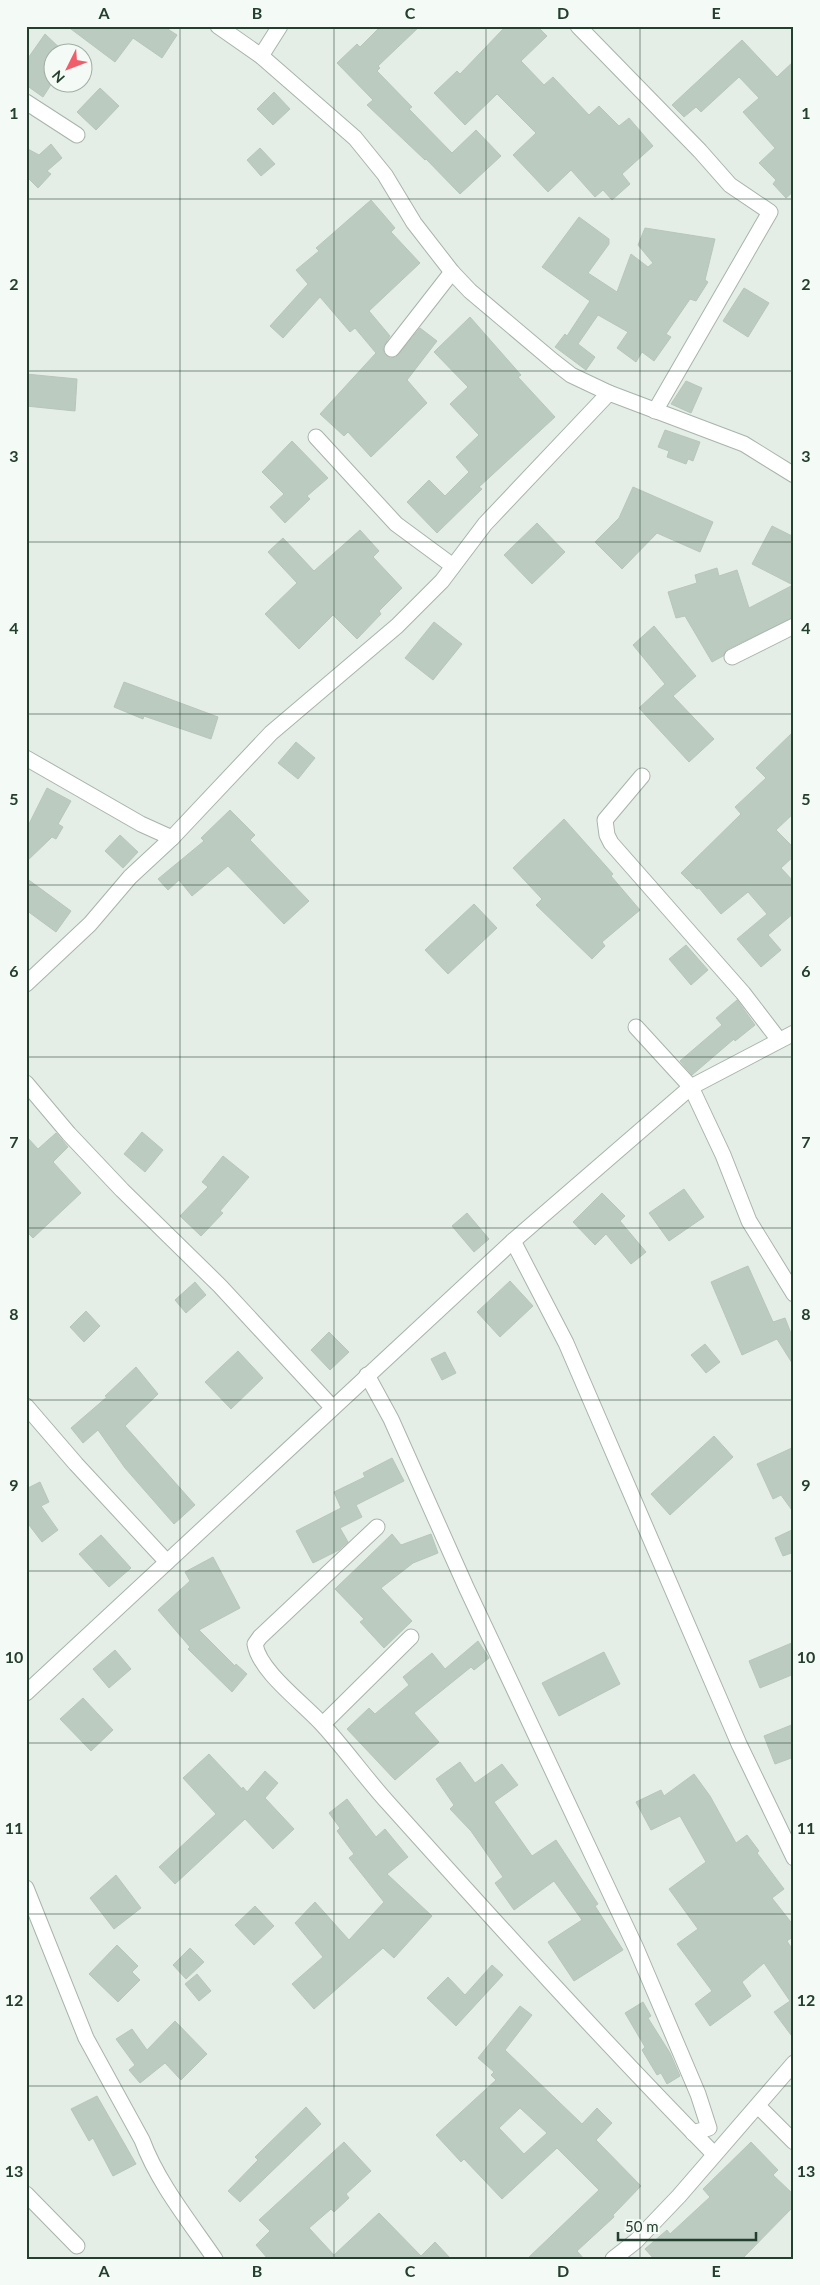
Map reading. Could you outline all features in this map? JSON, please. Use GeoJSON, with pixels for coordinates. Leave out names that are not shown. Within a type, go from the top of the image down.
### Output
{"type":"FeatureCollection","features":[{"type":"Feature","properties":{"kind":"street"},"geometry":{"type":"LineString","coordinates":[[218,26],[260,56],[354,138],[385,175],[414,223],[452,272],[470,290],[571,375],[609,393],[744,444],[794,475]]}},
{"type":"Feature","properties":{"kind":"street"},"geometry":{"type":"LineString","coordinates":[[260,56],[280,26]]}},
{"type":"Feature","properties":{"kind":"street"},"geometry":{"type":"LineString","coordinates":[[578,26],[700,151],[730,185],[770,212],[655,411]]}},
{"type":"Feature","properties":{"kind":"street"},"geometry":{"type":"LineString","coordinates":[[26,102],[77,135]]}},
{"type":"Feature","properties":{"kind":"street"},"geometry":{"type":"LineString","coordinates":[[392,349],[452,272]]}},
{"type":"Feature","properties":{"kind":"street"},"geometry":{"type":"LineString","coordinates":[[26,984],[90,924],[130,877],[172,838],[271,733],[397,626],[442,581],[485,524],[609,393]]}},
{"type":"Feature","properties":{"kind":"street"},"geometry":{"type":"LineString","coordinates":[[316,437],[396,524],[453,566]]}},
{"type":"Feature","properties":{"kind":"street"},"geometry":{"type":"LineString","coordinates":[[732,657],[794,626]]}},
{"type":"Feature","properties":{"kind":"street"},"geometry":{"type":"LineString","coordinates":[[26,758],[141,824],[172,838]]}},
{"type":"Feature","properties":{"kind":"street"},"geometry":{"type":"LineString","coordinates":[[642,776],[605,820],[607,836],[611,844],[743,993],[779,1040]]}},
{"type":"Feature","properties":{"kind":"street"},"geometry":{"type":"LineString","coordinates":[[636,1026],[691,1087],[723,1155],[749,1221],[794,1294]]}},
{"type":"Feature","properties":{"kind":"street"},"geometry":{"type":"LineString","coordinates":[[26,1694],[332,1407],[513,1241],[691,1087],[794,1033]]}},
{"type":"Feature","properties":{"kind":"street"},"geometry":{"type":"LineString","coordinates":[[26,1083],[122,1190],[220,1286],[332,1407]]}},
{"type":"Feature","properties":{"kind":"street"},"geometry":{"type":"LineString","coordinates":[[513,1241],[566,1343],[739,1744],[794,1858]]}},
{"type":"Feature","properties":{"kind":"street"},"geometry":{"type":"LineString","coordinates":[[367,1375],[391,1419],[466,1587],[636,1948],[695,2085],[709,2128],[693,2133]]}},
{"type":"Feature","properties":{"kind":"street"},"geometry":{"type":"LineString","coordinates":[[26,1406],[76,1464],[167,1562]]}},
{"type":"Feature","properties":{"kind":"street"},"geometry":{"type":"LineString","coordinates":[[377,1527],[260,1636],[255,1644],[256,1653],[269,1670],[323,1724],[388,1804],[656,2097],[714,2154]]}},
{"type":"Feature","properties":{"kind":"street"},"geometry":{"type":"LineString","coordinates":[[323,1724],[411,1637]]}},
{"type":"Feature","properties":{"kind":"street"},"geometry":{"type":"LineString","coordinates":[[26,1888],[86,2038],[142,2140],[148,2157],[180,2209],[215,2259]]}},
{"type":"Feature","properties":{"kind":"street"},"geometry":{"type":"LineString","coordinates":[[613,2259],[636,2241],[758,2106],[794,2063]]}},
{"type":"Feature","properties":{"kind":"street"},"geometry":{"type":"LineString","coordinates":[[758,2106],[794,2142]]}},
{"type":"Feature","properties":{"kind":"street"},"geometry":{"type":"LineString","coordinates":[[26,2194],[77,2246]]}},
{"type":"Feature","properties":{"kind":"building"},"geometry":{"type":"Polygon","coordinates":[[[67,26],[163,26],[177,35],[162,58],[133,38],[115,62],[92,45],[92,42],[88,42],[67,26]]]}},
{"type":"Feature","properties":{"kind":"building"},"geometry":{"type":"Polygon","coordinates":[[[381,26],[420,26],[378,66],[380,68],[377,71],[412,107],[409,109],[452,153],[476,130],[501,156],[460,194],[426,159],[367,105],[373,100],[337,63],[357,44],[360,47],[381,26]]]}},
{"type":"Feature","properties":{"kind":"building"},"geometry":{"type":"Polygon","coordinates":[[[506,26],[537,26],[547,36],[521,61],[544,85],[553,77],[589,115],[599,106],[619,126],[629,118],[653,146],[622,174],[630,184],[612,200],[603,190],[595,197],[571,170],[548,192],[513,155],[536,133],[497,94],[465,125],[434,93],[457,71],[460,74],[506,26]]]}},
{"type":"Feature","properties":{"kind":"building"},"geometry":{"type":"Polygon","coordinates":[[[45,34],[53,42],[42,42],[42,92],[46,92],[43,97],[26,85],[26,61],[45,34]]]}},
{"type":"Feature","properties":{"kind":"building"},"geometry":{"type":"Polygon","coordinates":[[[742,40],[777,77],[794,61],[794,191],[786,198],[773,184],[776,180],[759,163],[775,148],[743,112],[759,98],[739,77],[701,112],[696,107],[684,117],[672,105],[742,40]]]}},
{"type":"Feature","properties":{"kind":"building"},"geometry":{"type":"Polygon","coordinates":[[[100,88],[119,106],[96,130],[77,112],[100,88]]]}},
{"type":"Feature","properties":{"kind":"building"},"geometry":{"type":"Polygon","coordinates":[[[274,92],[290,109],[273,125],[257,109],[274,92]]]}},
{"type":"Feature","properties":{"kind":"building"},"geometry":{"type":"Polygon","coordinates":[[[51,144],[62,158],[47,171],[51,174],[38,188],[26,176],[26,148],[39,155],[51,144]]]}},
{"type":"Feature","properties":{"kind":"building"},"geometry":{"type":"Polygon","coordinates":[[[260,148],[275,164],[261,176],[247,160],[260,148]]]}},
{"type":"Feature","properties":{"kind":"building"},"geometry":{"type":"Polygon","coordinates":[[[371,200],[395,228],[391,232],[420,263],[369,311],[390,336],[383,347],[384,353],[390,358],[396,357],[420,328],[437,341],[407,380],[427,403],[371,457],[348,432],[344,436],[320,414],[376,353],[355,328],[350,332],[320,297],[283,338],[270,326],[308,284],[296,270],[319,251],[316,248],[371,200]]]}},
{"type":"Feature","properties":{"kind":"building"},"geometry":{"type":"Polygon","coordinates":[[[579,217],[609,239],[609,244],[588,273],[617,292],[631,254],[648,267],[653,263],[638,245],[645,228],[715,239],[705,280],[708,282],[696,301],[690,299],[666,334],[671,337],[654,361],[642,352],[636,362],[617,348],[628,332],[598,315],[578,344],[595,357],[586,370],[555,347],[565,334],[567,336],[590,301],[542,267],[579,217]]]}},
{"type":"Feature","properties":{"kind":"building"},"geometry":{"type":"Polygon","coordinates":[[[744,288],[769,303],[748,337],[723,321],[744,288]]]}},
{"type":"Feature","properties":{"kind":"building"},"geometry":{"type":"Polygon","coordinates":[[[470,317],[521,375],[518,377],[555,417],[479,487],[482,489],[437,533],[407,502],[429,480],[445,496],[469,472],[456,457],[479,435],[450,404],[468,387],[434,352],[470,317]]]}},
{"type":"Feature","properties":{"kind":"building"},"geometry":{"type":"Polygon","coordinates":[[[26,374],[77,379],[75,411],[26,406],[26,374]]]}},
{"type":"Feature","properties":{"kind":"building"},"geometry":{"type":"Polygon","coordinates":[[[686,381],[702,388],[691,413],[671,404],[686,381]]]}},
{"type":"Feature","properties":{"kind":"building"},"geometry":{"type":"Polygon","coordinates":[[[665,430],[700,442],[693,461],[688,459],[686,464],[667,457],[669,451],[658,447],[665,430]]]}},
{"type":"Feature","properties":{"kind":"building"},"geometry":{"type":"Polygon","coordinates":[[[292,441],[328,478],[307,496],[310,499],[285,523],[270,507],[284,494],[262,472],[292,441]]]}},
{"type":"Feature","properties":{"kind":"building"},"geometry":{"type":"Polygon","coordinates":[[[633,487],[713,522],[700,552],[657,533],[622,569],[595,542],[619,518],[633,487]]]}},
{"type":"Feature","properties":{"kind":"building"},"geometry":{"type":"Polygon","coordinates":[[[537,523],[565,552],[532,584],[504,555],[537,523]]]}},
{"type":"Feature","properties":{"kind":"building"},"geometry":{"type":"Polygon","coordinates":[[[772,526],[794,537],[794,617],[728,649],[723,656],[712,662],[685,616],[676,618],[668,592],[697,583],[695,575],[717,568],[719,576],[737,570],[749,608],[793,585],[752,564],[772,526]]]}},
{"type":"Feature","properties":{"kind":"building"},"geometry":{"type":"Polygon","coordinates":[[[360,530],[379,551],[373,557],[402,588],[379,611],[381,614],[357,639],[333,615],[299,649],[265,614],[297,583],[268,552],[283,538],[314,571],[360,530]]]}},
{"type":"Feature","properties":{"kind":"building"},"geometry":{"type":"Polygon","coordinates":[[[434,622],[462,644],[433,680],[405,658],[434,622]]]}},
{"type":"Feature","properties":{"kind":"building"},"geometry":{"type":"Polygon","coordinates":[[[654,626],[696,676],[673,696],[714,739],[689,762],[639,708],[665,684],[633,645],[654,626]]]}},
{"type":"Feature","properties":{"kind":"building"},"geometry":{"type":"Polygon","coordinates":[[[124,682],[218,717],[211,739],[144,716],[143,719],[114,707],[124,682]]]}},
{"type":"Feature","properties":{"kind":"building"},"geometry":{"type":"Polygon","coordinates":[[[794,731],[794,813],[776,830],[794,848],[794,856],[781,868],[794,882],[794,913],[768,935],[781,950],[761,967],[737,939],[767,914],[748,892],[721,914],[699,888],[697,889],[681,873],[741,814],[735,807],[766,778],[756,768],[794,731]]]}},
{"type":"Feature","properties":{"kind":"building"},"geometry":{"type":"Polygon","coordinates":[[[296,742],[315,758],[298,779],[278,763],[296,742]]]}},
{"type":"Feature","properties":{"kind":"building"},"geometry":{"type":"Polygon","coordinates":[[[47,788],[71,801],[58,824],[63,827],[56,839],[52,837],[26,862],[26,830],[47,788]]]}},
{"type":"Feature","properties":{"kind":"building"},"geometry":{"type":"Polygon","coordinates":[[[230,810],[255,835],[250,840],[309,901],[284,924],[228,866],[192,896],[179,880],[168,890],[158,879],[204,841],[201,838],[230,810]]]}},
{"type":"Feature","properties":{"kind":"building"},"geometry":{"type":"Polygon","coordinates":[[[564,819],[613,874],[611,876],[640,910],[602,942],[605,946],[592,959],[536,905],[542,899],[513,868],[564,819]]]}},
{"type":"Feature","properties":{"kind":"building"},"geometry":{"type":"Polygon","coordinates":[[[120,835],[138,852],[123,868],[105,851],[120,835]]]}},
{"type":"Feature","properties":{"kind":"building"},"geometry":{"type":"Polygon","coordinates":[[[26,878],[71,911],[56,932],[26,910],[26,878]]]}},
{"type":"Feature","properties":{"kind":"building"},"geometry":{"type":"Polygon","coordinates":[[[474,904],[497,928],[448,974],[425,950],[474,904]]]}},
{"type":"Feature","properties":{"kind":"building"},"geometry":{"type":"Polygon","coordinates":[[[686,945],[708,970],[691,985],[669,959],[686,945]]]}},
{"type":"Feature","properties":{"kind":"building"},"geometry":{"type":"Polygon","coordinates":[[[737,1000],[755,1025],[735,1041],[734,1039],[692,1075],[680,1061],[722,1025],[716,1018],[737,1000]]]}},
{"type":"Feature","properties":{"kind":"building"},"geometry":{"type":"Polygon","coordinates":[[[142,1132],[163,1150],[145,1172],[124,1154],[142,1132]]]}},
{"type":"Feature","properties":{"kind":"building"},"geometry":{"type":"Polygon","coordinates":[[[56,1133],[68,1147],[53,1162],[81,1193],[33,1238],[26,1231],[26,1136],[38,1149],[56,1133]]]}},
{"type":"Feature","properties":{"kind":"building"},"geometry":{"type":"Polygon","coordinates":[[[223,1156],[249,1177],[220,1211],[223,1213],[201,1236],[180,1216],[208,1187],[202,1182],[223,1156]]]}},
{"type":"Feature","properties":{"kind":"building"},"geometry":{"type":"Polygon","coordinates":[[[684,1189],[704,1217],[669,1241],[649,1213],[684,1189]]]}},
{"type":"Feature","properties":{"kind":"building"},"geometry":{"type":"Polygon","coordinates":[[[602,1193],[625,1216],[620,1221],[646,1252],[631,1264],[606,1234],[595,1245],[573,1222],[602,1193]]]}},
{"type":"Feature","properties":{"kind":"building"},"geometry":{"type":"Polygon","coordinates":[[[467,1213],[489,1239],[474,1252],[452,1226],[467,1213]]]}},
{"type":"Feature","properties":{"kind":"building"},"geometry":{"type":"Polygon","coordinates":[[[748,1266],[773,1322],[785,1318],[794,1341],[794,1366],[777,1339],[742,1355],[711,1282],[748,1266]]]}},
{"type":"Feature","properties":{"kind":"building"},"geometry":{"type":"Polygon","coordinates":[[[510,1281],[533,1306],[500,1337],[477,1312],[510,1281]]]}},
{"type":"Feature","properties":{"kind":"building"},"geometry":{"type":"Polygon","coordinates":[[[195,1282],[206,1295],[186,1313],[175,1300],[195,1282]]]}},
{"type":"Feature","properties":{"kind":"building"},"geometry":{"type":"Polygon","coordinates":[[[86,1311],[100,1326],[84,1342],[70,1327],[86,1311]]]}},
{"type":"Feature","properties":{"kind":"building"},"geometry":{"type":"Polygon","coordinates":[[[329,1332],[349,1352],[330,1370],[311,1350],[329,1332]]]}},
{"type":"Feature","properties":{"kind":"building"},"geometry":{"type":"Polygon","coordinates":[[[705,1344],[720,1362],[706,1373],[691,1355],[705,1344]]]}},
{"type":"Feature","properties":{"kind":"building"},"geometry":{"type":"Polygon","coordinates":[[[238,1351],[263,1378],[231,1409],[205,1382],[238,1351]]]}},
{"type":"Feature","properties":{"kind":"building"},"geometry":{"type":"Polygon","coordinates":[[[445,1352],[456,1373],[442,1380],[431,1359],[445,1352]]]}},
{"type":"Feature","properties":{"kind":"building"},"geometry":{"type":"Polygon","coordinates":[[[136,1367],[158,1394],[125,1426],[195,1505],[174,1524],[125,1468],[98,1430],[83,1443],[71,1428],[107,1397],[105,1396],[136,1367]]]}},
{"type":"Feature","properties":{"kind":"building"},"geometry":{"type":"Polygon","coordinates":[[[714,1436],[733,1457],[670,1515],[651,1494],[714,1436]]]}},
{"type":"Feature","properties":{"kind":"building"},"geometry":{"type":"Polygon","coordinates":[[[794,1447],[794,1513],[781,1495],[773,1499],[757,1464],[794,1447]]]}},
{"type":"Feature","properties":{"kind":"building"},"geometry":{"type":"Polygon","coordinates":[[[392,1458],[404,1481],[356,1505],[362,1517],[340,1528],[348,1542],[339,1550],[313,1563],[296,1531],[341,1508],[334,1492],[365,1477],[363,1473],[392,1458]]]}},
{"type":"Feature","properties":{"kind":"building"},"geometry":{"type":"Polygon","coordinates":[[[40,1482],[49,1502],[41,1506],[58,1530],[42,1542],[26,1521],[26,1486],[28,1488],[40,1482]]]}},
{"type":"Feature","properties":{"kind":"building"},"geometry":{"type":"Polygon","coordinates":[[[794,1529],[794,1552],[783,1556],[775,1538],[794,1529]]]}},
{"type":"Feature","properties":{"kind":"building"},"geometry":{"type":"Polygon","coordinates":[[[392,1534],[401,1545],[431,1534],[438,1553],[413,1563],[381,1588],[412,1621],[384,1648],[360,1622],[364,1619],[335,1589],[392,1534]]]}},
{"type":"Feature","properties":{"kind":"building"},"geometry":{"type":"Polygon","coordinates":[[[101,1535],[131,1568],[109,1587],[79,1554],[101,1535]]]}},
{"type":"Feature","properties":{"kind":"building"},"geometry":{"type":"Polygon","coordinates":[[[213,1557],[240,1608],[199,1630],[235,1666],[236,1664],[247,1674],[232,1692],[188,1649],[190,1647],[158,1610],[190,1581],[185,1572],[213,1557]]]}},
{"type":"Feature","properties":{"kind":"building"},"geometry":{"type":"Polygon","coordinates":[[[478,1641],[489,1658],[474,1670],[471,1667],[414,1713],[439,1742],[395,1780],[347,1729],[369,1708],[375,1714],[409,1685],[403,1677],[432,1653],[445,1669],[478,1641]]]}},
{"type":"Feature","properties":{"kind":"building"},"geometry":{"type":"Polygon","coordinates":[[[794,1642],[794,1674],[760,1688],[749,1661],[794,1642]]]}},
{"type":"Feature","properties":{"kind":"building"},"geometry":{"type":"Polygon","coordinates":[[[115,1650],[131,1669],[109,1688],[93,1669],[115,1650]]]}},
{"type":"Feature","properties":{"kind":"building"},"geometry":{"type":"Polygon","coordinates":[[[604,1652],[620,1684],[559,1716],[542,1683],[604,1652]]]}},
{"type":"Feature","properties":{"kind":"building"},"geometry":{"type":"Polygon","coordinates":[[[83,1698],[113,1730],[91,1751],[60,1719],[83,1698]]]}},
{"type":"Feature","properties":{"kind":"building"},"geometry":{"type":"Polygon","coordinates":[[[794,1724],[794,1757],[775,1764],[764,1736],[794,1724]]]}},
{"type":"Feature","properties":{"kind":"building"},"geometry":{"type":"Polygon","coordinates":[[[209,1754],[247,1792],[265,1771],[278,1783],[265,1798],[294,1829],[273,1849],[245,1819],[175,1884],[159,1867],[216,1814],[183,1778],[209,1754]]]}},
{"type":"Feature","properties":{"kind":"building"},"geometry":{"type":"Polygon","coordinates":[[[460,1762],[475,1783],[502,1764],[518,1785],[494,1802],[532,1856],[556,1840],[598,1904],[595,1906],[623,1950],[574,1981],[548,1942],[582,1920],[554,1881],[514,1910],[495,1883],[503,1877],[471,1831],[450,1809],[454,1805],[436,1779],[460,1762]]]}},
{"type":"Feature","properties":{"kind":"building"},"geometry":{"type":"Polygon","coordinates":[[[694,1774],[710,1796],[736,1843],[747,1835],[759,1851],[757,1853],[784,1889],[772,1898],[794,1926],[794,1936],[787,1941],[794,1952],[794,2039],[774,2012],[790,2001],[764,1963],[742,1982],[751,1996],[710,2026],[695,2004],[712,1991],[677,1944],[698,1929],[669,1889],[706,1862],[680,1816],[651,1830],[636,1802],[661,1790],[664,1796],[694,1774]]]}},
{"type":"Feature","properties":{"kind":"building"},"geometry":{"type":"Polygon","coordinates":[[[347,1799],[376,1837],[385,1829],[408,1857],[387,1874],[432,1916],[394,1958],[383,1948],[314,2009],[292,1984],[323,1957],[295,1923],[315,1902],[349,1940],[384,1902],[349,1858],[354,1854],[337,1831],[340,1828],[329,1813],[347,1799]]]}},
{"type":"Feature","properties":{"kind":"building"},"geometry":{"type":"Polygon","coordinates":[[[116,1875],[141,1908],[114,1929],[90,1898],[116,1875]]]}},
{"type":"Feature","properties":{"kind":"building"},"geometry":{"type":"Polygon","coordinates":[[[255,1906],[274,1926],[254,1945],[235,1925],[255,1906]]]}},
{"type":"Feature","properties":{"kind":"building"},"geometry":{"type":"Polygon","coordinates":[[[117,1945],[138,1966],[132,1972],[140,1980],[118,2002],[89,1974],[117,1945]]]}},
{"type":"Feature","properties":{"kind":"building"},"geometry":{"type":"Polygon","coordinates":[[[190,1948],[204,1962],[186,1979],[173,1965],[190,1948]]]}},
{"type":"Feature","properties":{"kind":"building"},"geometry":{"type":"Polygon","coordinates":[[[492,1965],[503,1975],[456,2026],[427,1998],[448,1977],[465,1995],[492,1965]]]}},
{"type":"Feature","properties":{"kind":"building"},"geometry":{"type":"Polygon","coordinates":[[[197,1974],[211,1991],[199,2001],[185,1984],[197,1974]]]}},
{"type":"Feature","properties":{"kind":"building"},"geometry":{"type":"Polygon","coordinates":[[[643,2002],[651,2016],[648,2018],[670,2053],[680,2076],[667,2084],[661,2073],[657,2075],[642,2050],[645,2047],[625,2013],[643,2002]]]}},
{"type":"Feature","properties":{"kind":"building"},"geometry":{"type":"Polygon","coordinates":[[[520,2006],[532,2015],[505,2050],[582,2124],[597,2108],[612,2123],[596,2140],[641,2186],[613,2215],[614,2217],[577,2251],[584,2259],[527,2259],[599,2190],[557,2148],[502,2199],[464,2159],[461,2162],[436,2135],[496,2080],[491,2075],[494,2072],[478,2058],[520,2006]],[[520,2108],[499,2128],[524,2154],[547,2133],[520,2108]]]}},
{"type":"Feature","properties":{"kind":"building"},"geometry":{"type":"Polygon","coordinates":[[[175,2021],[207,2054],[181,2080],[165,2063],[140,2083],[129,2070],[135,2065],[116,2039],[132,2029],[147,2050],[175,2021]]]}},
{"type":"Feature","properties":{"kind":"building"},"geometry":{"type":"Polygon","coordinates":[[[97,2096],[136,2164],[113,2176],[93,2138],[89,2141],[71,2109],[97,2096]]]}},
{"type":"Feature","properties":{"kind":"building"},"geometry":{"type":"Polygon","coordinates":[[[306,2107],[321,2124],[240,2202],[228,2191],[258,2160],[255,2157],[306,2107]]]}},
{"type":"Feature","properties":{"kind":"building"},"geometry":{"type":"Polygon","coordinates":[[[344,2142],[371,2171],[346,2194],[349,2198],[334,2212],[331,2209],[309,2228],[334,2255],[379,2213],[421,2256],[435,2242],[451,2259],[268,2259],[256,2245],[270,2231],[259,2220],[344,2142]]]}},
{"type":"Feature","properties":{"kind":"building"},"geometry":{"type":"Polygon","coordinates":[[[751,2142],[778,2170],[773,2175],[794,2195],[794,2206],[742,2259],[654,2259],[645,2249],[667,2230],[670,2234],[710,2197],[703,2189],[751,2142]]]}}]}
